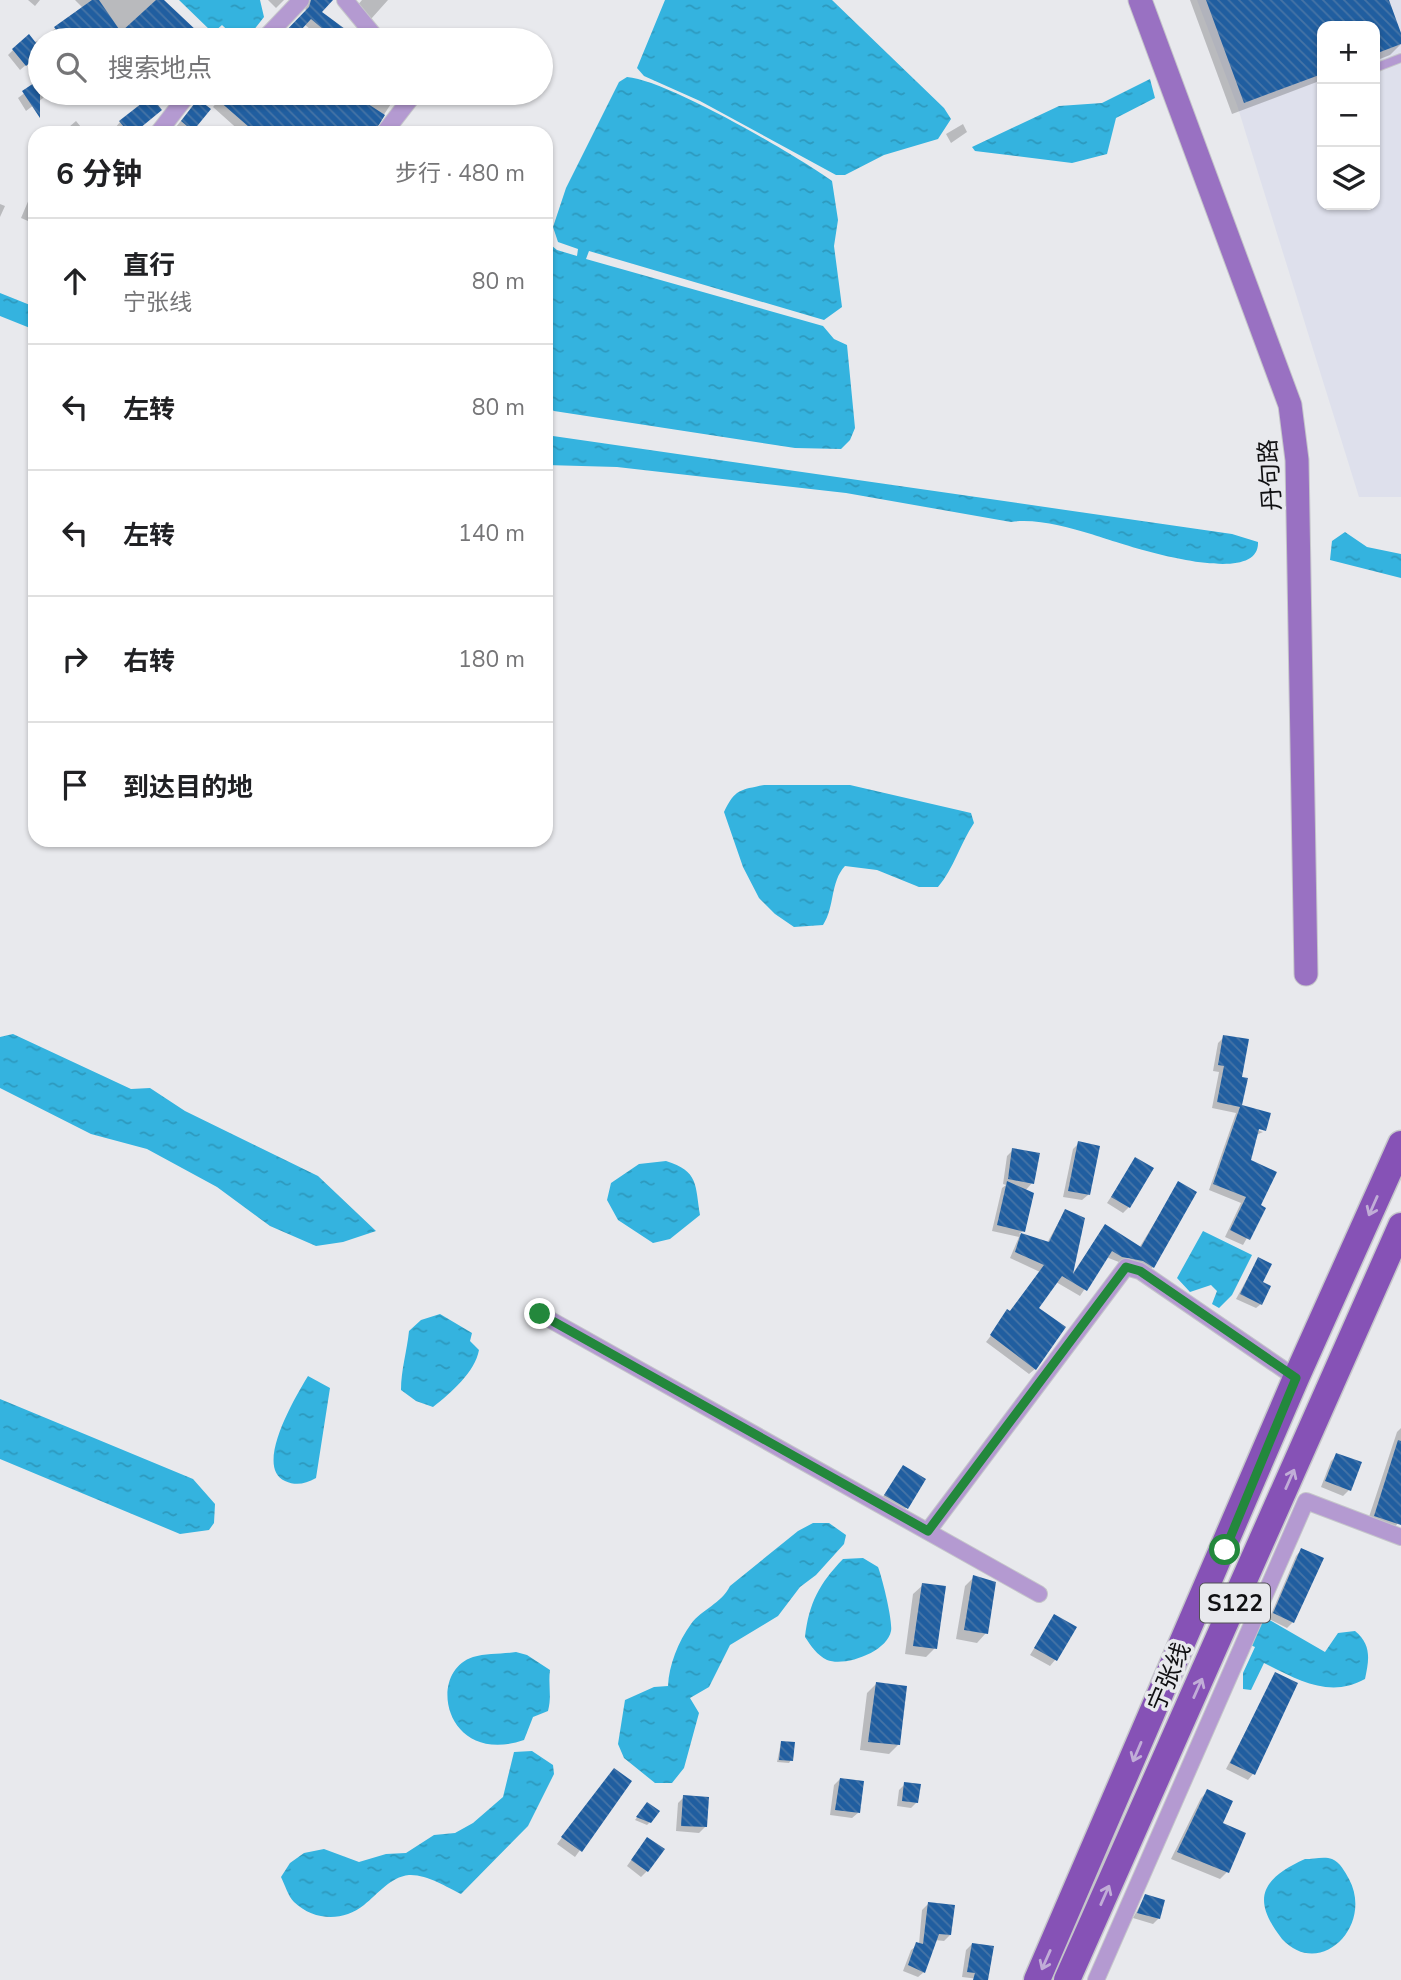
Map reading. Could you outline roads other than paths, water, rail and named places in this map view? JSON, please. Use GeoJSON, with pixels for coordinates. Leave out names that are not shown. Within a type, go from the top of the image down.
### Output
{"type":"FeatureCollection","features":[{"type":"Feature","properties":{"kind":"main road","name":"宁张线"},"geometry":{"type":"LineString","coordinates":[[1037,1980],[1296,1378],[1401,1143]]}},
{"type":"Feature","properties":{"kind":"main road","name":"宁张线"},"geometry":{"type":"LineString","coordinates":[[1068,1980],[1401,1226]]}},
{"type":"Feature","properties":{"kind":"street"},"geometry":{"type":"LineString","coordinates":[[274,28],[301,0]]}},
{"type":"Feature","properties":{"kind":"street"},"geometry":{"type":"LineString","coordinates":[[345,0],[368,28]]}},
{"type":"Feature","properties":{"kind":"street","name":"丹句路"},"geometry":{"type":"LineString","coordinates":[[1140,0],[1290,405],[1297,460],[1299,515],[1306,974]]}},
{"type":"Feature","properties":{"kind":"street"},"geometry":{"type":"LineString","coordinates":[[163,126],[180,105]]}},
{"type":"Feature","properties":{"kind":"street"},"geometry":{"type":"LineString","coordinates":[[389,126],[406,105]]}},
{"type":"Feature","properties":{"kind":"street"},"geometry":{"type":"LineString","coordinates":[[928,1531],[1126,1267],[1140,1271],[1296,1378]]}},
{"type":"Feature","properties":{"kind":"street"},"geometry":{"type":"LineString","coordinates":[[540,1314],[1039,1594]]}},
{"type":"Feature","properties":{"kind":"street"},"geometry":{"type":"LineString","coordinates":[[1096,1980],[1306,1501],[1401,1537]]}},
{"type":"Feature","properties":{"kind":"lane"},"geometry":{"type":"LineString","coordinates":[[1380,66],[1401,58]]}},
{"type":"Feature","properties":{"kind":"water"},"geometry":{"type":"Polygon","coordinates":[[[179,0],[260,0],[264,17],[255,28],[225,28],[222,25],[219,28],[208,28],[179,0]]]}},
{"type":"Feature","properties":{"kind":"water"},"geometry":{"type":"Polygon","coordinates":[[[665,0],[832,0],[944,108],[951,119],[938,139],[884,155],[845,175],[836,175],[700,101],[644,76],[637,68],[665,0]]]}},
{"type":"Feature","properties":{"kind":"water"},"geometry":{"type":"Polygon","coordinates":[[[627,77],[646,81],[700,104],[762,137],[832,181],[838,220],[834,246],[842,307],[824,320],[589,251],[586,259],[823,326],[834,339],[847,345],[855,428],[850,440],[841,449],[795,448],[553,410],[553,247],[577,256],[578,249],[558,242],[553,227],[566,188],[619,82],[627,77]]]}},
{"type":"Feature","properties":{"kind":"water"},"geometry":{"type":"Polygon","coordinates":[[[1150,79],[1155,98],[1116,118],[1107,154],[1072,163],[975,151],[972,147],[1059,106],[1102,103],[1150,79]]]}},
{"type":"Feature","properties":{"kind":"water"},"geometry":{"type":"Polygon","coordinates":[[[0,293],[28,304],[28,327],[0,316],[0,293]]]}},
{"type":"Feature","properties":{"kind":"water"},"geometry":{"type":"Polygon","coordinates":[[[553,436],[1232,534],[1258,542],[1252,556],[1236,563],[1213,564],[1155,553],[1051,524],[1011,522],[846,493],[617,467],[553,465],[553,436]]]}},
{"type":"Feature","properties":{"kind":"water"},"geometry":{"type":"Polygon","coordinates":[[[1345,532],[1367,547],[1401,554],[1401,578],[1330,560],[1332,541],[1345,532]]]}},
{"type":"Feature","properties":{"kind":"water"},"geometry":{"type":"Polygon","coordinates":[[[764,785],[850,785],[971,813],[974,823],[938,887],[919,887],[877,870],[845,866],[837,879],[823,925],[794,927],[775,914],[759,898],[743,867],[724,812],[739,792],[764,785]]]}},
{"type":"Feature","properties":{"kind":"water"},"geometry":{"type":"Polygon","coordinates":[[[13,1034],[131,1089],[150,1088],[185,1111],[318,1176],[376,1231],[343,1242],[316,1246],[270,1226],[217,1187],[147,1149],[91,1134],[0,1088],[0,1037],[13,1034]]]}},
{"type":"Feature","properties":{"kind":"water"},"geometry":{"type":"Polygon","coordinates":[[[666,1161],[685,1169],[694,1180],[700,1215],[670,1239],[653,1243],[618,1220],[607,1200],[611,1183],[639,1164],[666,1161]]]}},
{"type":"Feature","properties":{"kind":"water"},"geometry":{"type":"Polygon","coordinates":[[[1203,1231],[1252,1255],[1232,1295],[1219,1308],[1212,1304],[1217,1291],[1211,1285],[1190,1292],[1177,1278],[1203,1231]]]}},
{"type":"Feature","properties":{"kind":"water"},"geometry":{"type":"Polygon","coordinates":[[[440,1314],[472,1333],[470,1341],[479,1350],[467,1374],[433,1407],[416,1401],[401,1390],[401,1383],[409,1331],[421,1320],[440,1314]]]}},
{"type":"Feature","properties":{"kind":"water"},"geometry":{"type":"Polygon","coordinates":[[[308,1376],[330,1388],[316,1478],[297,1484],[285,1481],[276,1473],[275,1446],[287,1413],[308,1376]]]}},
{"type":"Feature","properties":{"kind":"water"},"geometry":{"type":"Polygon","coordinates":[[[0,1399],[193,1479],[215,1504],[214,1523],[209,1530],[180,1534],[0,1459],[0,1399]]]}},
{"type":"Feature","properties":{"kind":"water"},"geometry":{"type":"Polygon","coordinates":[[[813,1523],[829,1523],[846,1535],[844,1544],[816,1575],[800,1587],[778,1616],[730,1645],[709,1687],[690,1698],[699,1713],[684,1768],[672,1783],[655,1783],[624,1758],[618,1744],[625,1700],[654,1687],[668,1686],[678,1646],[695,1619],[722,1597],[730,1586],[798,1531],[813,1523]]]}},
{"type":"Feature","properties":{"kind":"water"},"geometry":{"type":"Polygon","coordinates":[[[863,1558],[878,1567],[889,1609],[891,1631],[882,1645],[864,1656],[835,1662],[827,1660],[817,1653],[805,1637],[812,1604],[821,1586],[843,1559],[863,1558]]]}},
{"type":"Feature","properties":{"kind":"water"},"geometry":{"type":"Polygon","coordinates":[[[1254,1611],[1325,1652],[1338,1633],[1355,1631],[1367,1647],[1365,1679],[1352,1685],[1326,1687],[1301,1680],[1264,1663],[1251,1690],[1243,1689],[1243,1673],[1255,1647],[1241,1641],[1254,1611]]]}},
{"type":"Feature","properties":{"kind":"water"},"geometry":{"type":"Polygon","coordinates":[[[516,1652],[527,1655],[550,1670],[548,1711],[533,1717],[524,1740],[497,1745],[476,1741],[461,1730],[451,1715],[447,1697],[450,1681],[458,1666],[473,1657],[516,1652]]]}},
{"type":"Feature","properties":{"kind":"water"},"geometry":{"type":"Polygon","coordinates":[[[532,1751],[553,1765],[554,1774],[528,1826],[461,1894],[416,1875],[402,1876],[390,1882],[356,1911],[338,1917],[310,1913],[290,1897],[281,1877],[290,1863],[304,1853],[324,1849],[359,1862],[386,1854],[406,1853],[434,1835],[455,1833],[473,1823],[503,1797],[514,1752],[532,1751]]]}},
{"type":"Feature","properties":{"kind":"water"},"geometry":{"type":"Polygon","coordinates":[[[1326,1858],[1337,1862],[1349,1879],[1355,1897],[1354,1914],[1349,1929],[1339,1942],[1312,1954],[1297,1950],[1282,1939],[1272,1925],[1264,1901],[1265,1892],[1278,1874],[1305,1859],[1326,1858]]]}}]}
